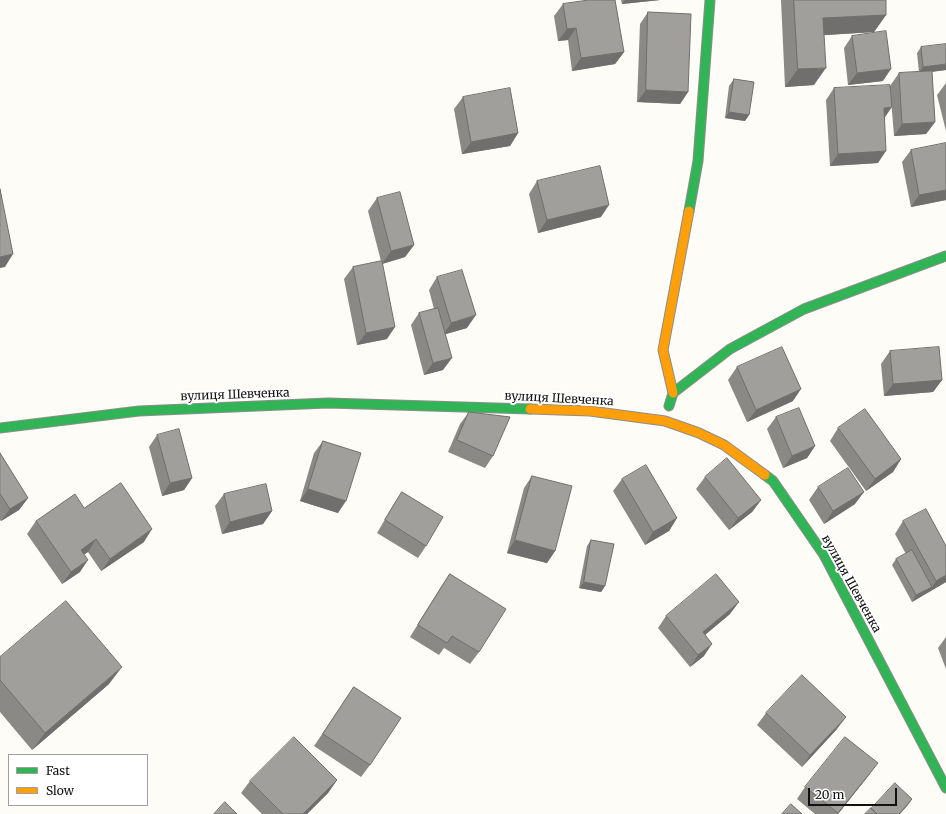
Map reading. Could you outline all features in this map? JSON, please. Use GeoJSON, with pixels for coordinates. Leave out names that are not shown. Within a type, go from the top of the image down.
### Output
{"type":"FeatureCollection","features":[{"type":"Feature","properties":{"kind":"street"},"geometry":{"type":"LineString","coordinates":[[665,421],[673,393],[663,350],[698,161],[710,0]]}},
{"type":"Feature","properties":{"kind":"street"},"geometry":{"type":"LineString","coordinates":[[673,393],[730,349],[804,309],[946,256]]}},
{"type":"Feature","properties":{"kind":"street","name":"вулиця Шевченка"},"geometry":{"type":"LineString","coordinates":[[0,428],[140,411],[328,403],[590,411],[665,421],[699,433],[724,445],[773,481],[824,555],[946,788]]}},
{"type":"Feature","properties":{"kind":"building"},"geometry":{"type":"Polygon","coordinates":[[[589,0],[615,0],[624,52],[581,58],[576,28],[567,29],[563,4],[589,0]]]}},
{"type":"Feature","properties":{"kind":"building"},"geometry":{"type":"Polygon","coordinates":[[[794,0],[886,0],[886,15],[823,18],[826,68],[798,69],[794,0]]]}},
{"type":"Feature","properties":{"kind":"building"},"geometry":{"type":"Polygon","coordinates":[[[648,12],[691,14],[688,92],[646,90],[648,12]]]}},
{"type":"Feature","properties":{"kind":"building"},"geometry":{"type":"Polygon","coordinates":[[[886,31],[891,69],[857,73],[852,36],[886,31]]]}},
{"type":"Feature","properties":{"kind":"building"},"geometry":{"type":"Polygon","coordinates":[[[946,44],[946,64],[923,67],[921,47],[946,44]]]}},
{"type":"Feature","properties":{"kind":"building"},"geometry":{"type":"Polygon","coordinates":[[[932,71],[935,122],[902,124],[899,73],[932,71]]]}},
{"type":"Feature","properties":{"kind":"building"},"geometry":{"type":"Polygon","coordinates":[[[734,79],[754,82],[749,115],[729,112],[734,79]]]}},
{"type":"Feature","properties":{"kind":"building"},"geometry":{"type":"Polygon","coordinates":[[[890,85],[892,107],[884,108],[886,151],[838,154],[834,88],[890,85]]]}},
{"type":"Feature","properties":{"kind":"building"},"geometry":{"type":"Polygon","coordinates":[[[510,88],[518,133],[471,142],[463,97],[510,88]]]}},
{"type":"Feature","properties":{"kind":"building"},"geometry":{"type":"Polygon","coordinates":[[[946,143],[946,190],[919,195],[911,150],[946,143]]]}},
{"type":"Feature","properties":{"kind":"building"},"geometry":{"type":"Polygon","coordinates":[[[600,166],[609,205],[547,220],[537,181],[600,166]]]}},
{"type":"Feature","properties":{"kind":"building"},"geometry":{"type":"Polygon","coordinates":[[[0,189],[13,254],[0,257],[0,189]]]}},
{"type":"Feature","properties":{"kind":"building"},"geometry":{"type":"Polygon","coordinates":[[[400,192],[414,245],[391,251],[377,198],[400,192]]]}},
{"type":"Feature","properties":{"kind":"building"},"geometry":{"type":"Polygon","coordinates":[[[382,261],[395,327],[366,333],[353,267],[382,261]]]}},
{"type":"Feature","properties":{"kind":"building"},"geometry":{"type":"Polygon","coordinates":[[[462,270],[476,315],[451,323],[437,277],[462,270]]]}},
{"type":"Feature","properties":{"kind":"building"},"geometry":{"type":"Polygon","coordinates":[[[438,308],[452,358],[433,363],[419,313],[438,308]]]}},
{"type":"Feature","properties":{"kind":"building"},"geometry":{"type":"Polygon","coordinates":[[[782,347],[801,389],[756,410],[737,367],[782,347]]]}},
{"type":"Feature","properties":{"kind":"building"},"geometry":{"type":"Polygon","coordinates":[[[939,347],[942,380],[893,384],[890,351],[939,347]]]}},
{"type":"Feature","properties":{"kind":"building"},"geometry":{"type":"Polygon","coordinates":[[[799,408],[815,446],[792,456],[776,417],[799,408]]]}},
{"type":"Feature","properties":{"kind":"building"},"geometry":{"type":"Polygon","coordinates":[[[865,409],[901,459],[875,479],[838,428],[865,409]]]}},
{"type":"Feature","properties":{"kind":"building"},"geometry":{"type":"Polygon","coordinates":[[[469,412],[510,417],[493,456],[457,440],[469,412]]]}},
{"type":"Feature","properties":{"kind":"building"},"geometry":{"type":"Polygon","coordinates":[[[179,429],[192,478],[170,483],[157,435],[179,429]]]}},
{"type":"Feature","properties":{"kind":"building"},"geometry":{"type":"Polygon","coordinates":[[[323,441],[361,453],[346,501],[308,489],[323,441]]]}},
{"type":"Feature","properties":{"kind":"building"},"geometry":{"type":"Polygon","coordinates":[[[0,453],[28,498],[10,509],[0,494],[0,453]]]}},
{"type":"Feature","properties":{"kind":"building"},"geometry":{"type":"Polygon","coordinates":[[[727,458],[761,500],[738,518],[705,477],[727,458]]]}},
{"type":"Feature","properties":{"kind":"building"},"geometry":{"type":"Polygon","coordinates":[[[646,465],[677,518],[653,532],[622,479],[646,465]]]}},
{"type":"Feature","properties":{"kind":"building"},"geometry":{"type":"Polygon","coordinates":[[[848,468],[864,492],[833,511],[818,487],[848,468]]]}},
{"type":"Feature","properties":{"kind":"building"},"geometry":{"type":"Polygon","coordinates":[[[532,476],[572,486],[555,551],[515,540],[532,476]]]}},
{"type":"Feature","properties":{"kind":"building"},"geometry":{"type":"Polygon","coordinates":[[[121,483],[152,529],[110,559],[96,539],[81,550],[88,560],[71,572],[36,521],[75,494],[84,508],[121,483]]]}},
{"type":"Feature","properties":{"kind":"building"},"geometry":{"type":"Polygon","coordinates":[[[266,484],[272,511],[230,522],[224,494],[266,484]]]}},
{"type":"Feature","properties":{"kind":"building"},"geometry":{"type":"Polygon","coordinates":[[[402,492],[443,517],[426,546],[385,520],[402,492]]]}},
{"type":"Feature","properties":{"kind":"building"},"geometry":{"type":"Polygon","coordinates":[[[926,509],[946,546],[946,575],[936,581],[903,521],[926,509]]]}},
{"type":"Feature","properties":{"kind":"building"},"geometry":{"type":"Polygon","coordinates":[[[591,540],[614,544],[605,586],[584,582],[591,540]]]}},
{"type":"Feature","properties":{"kind":"building"},"geometry":{"type":"Polygon","coordinates":[[[912,550],[932,587],[916,595],[896,559],[912,550]]]}},
{"type":"Feature","properties":{"kind":"building"},"geometry":{"type":"Polygon","coordinates":[[[450,574],[506,609],[479,652],[452,636],[447,643],[418,625],[450,574]]]}},
{"type":"Feature","properties":{"kind":"building"},"geometry":{"type":"Polygon","coordinates":[[[716,574],[739,602],[703,632],[712,644],[698,655],[666,616],[716,574]]]}},
{"type":"Feature","properties":{"kind":"building"},"geometry":{"type":"Polygon","coordinates":[[[66,601],[122,667],[45,733],[0,680],[0,657],[66,601]]]}},
{"type":"Feature","properties":{"kind":"building"},"geometry":{"type":"Polygon","coordinates":[[[802,675],[846,717],[810,755],[766,713],[802,675]]]}},
{"type":"Feature","properties":{"kind":"building"},"geometry":{"type":"Polygon","coordinates":[[[354,687],[401,718],[370,765],[323,734],[354,687]]]}},
{"type":"Feature","properties":{"kind":"building"},"geometry":{"type":"Polygon","coordinates":[[[294,737],[337,780],[303,814],[283,814],[250,781],[294,737]]]}},
{"type":"Feature","properties":{"kind":"building"},"geometry":{"type":"Polygon","coordinates":[[[845,737],[878,763],[838,813],[805,787],[845,737]]]}},
{"type":"Feature","properties":{"kind":"building"},"geometry":{"type":"Polygon","coordinates":[[[895,783],[912,799],[899,814],[877,814],[871,809],[895,783]]]}},
{"type":"Feature","properties":{"kind":"building"},"geometry":{"type":"Polygon","coordinates":[[[225,802],[237,814],[214,814],[225,802]]]}},
{"type":"Feature","properties":{"kind":"building"},"geometry":{"type":"Polygon","coordinates":[[[791,804],[802,814],[782,814],[791,804]]]}},
{"type":"Feature","properties":{"kind":"building"},"geometry":{"type":"Polygon","coordinates":[[[871,808],[877,814],[865,814],[871,808]]]}},
{"type":"Feature","properties":{"kind":"traffic: fast"},"geometry":{"type":"LineString","coordinates":[[689,211],[698,161],[710,0]]}},
{"type":"Feature","properties":{"kind":"traffic: fast"},"geometry":{"type":"LineString","coordinates":[[669,406],[673,393],[730,349],[804,309],[946,256]]}},
{"type":"Feature","properties":{"kind":"traffic: fast"},"geometry":{"type":"LineString","coordinates":[[0,428],[139,411],[328,403],[530,409]]}},
{"type":"Feature","properties":{"kind":"traffic: fast"},"geometry":{"type":"LineString","coordinates":[[765,475],[773,481],[824,555],[946,788]]}},
{"type":"Feature","properties":{"kind":"traffic: slow"},"geometry":{"type":"LineString","coordinates":[[673,393],[663,350],[689,211]]}},
{"type":"Feature","properties":{"kind":"traffic: slow"},"geometry":{"type":"LineString","coordinates":[[530,409],[590,411],[665,421],[699,433],[724,445],[765,475]]}}]}
